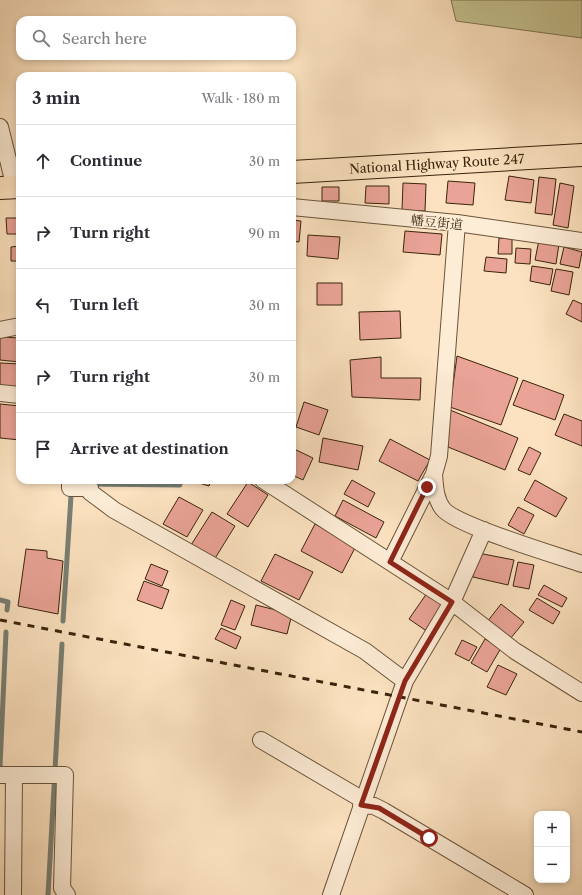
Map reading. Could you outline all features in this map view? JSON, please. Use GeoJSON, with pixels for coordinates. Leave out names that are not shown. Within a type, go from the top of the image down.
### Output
{"type":"FeatureCollection","features":[{"type":"Feature","properties":{"kind":"highway","name":"National Highway Route 247"},"geometry":{"type":"LineString","coordinates":[[296,172],[582,155]]}},
{"type":"Feature","properties":{"kind":"street"},"geometry":{"type":"LineString","coordinates":[[0,127],[12,188]]}},
{"type":"Feature","properties":{"kind":"street","name":"幡豆街道"},"geometry":{"type":"LineString","coordinates":[[296,207],[457,223],[582,241]]}},
{"type":"Feature","properties":{"kind":"street"},"geometry":{"type":"LineString","coordinates":[[390,562],[434,474],[439,456],[457,223]]}},
{"type":"Feature","properties":{"kind":"street"},"geometry":{"type":"LineString","coordinates":[[0,330],[16,327]]}},
{"type":"Feature","properties":{"kind":"street"},"geometry":{"type":"LineString","coordinates":[[0,393],[16,395]]}},
{"type":"Feature","properties":{"kind":"street"},"geometry":{"type":"LineString","coordinates":[[434,474],[436,496],[443,509],[456,519],[582,564]]}},
{"type":"Feature","properties":{"kind":"street"},"geometry":{"type":"LineString","coordinates":[[70,484],[90,488],[90,492],[98,500],[114,510],[365,651],[405,681]]}},
{"type":"Feature","properties":{"kind":"street"},"geometry":{"type":"LineString","coordinates":[[269,484],[452,602],[515,652],[582,693]]}},
{"type":"Feature","properties":{"kind":"street"},"geometry":{"type":"LineString","coordinates":[[331,895],[405,681],[452,602],[484,530]]}},
{"type":"Feature","properties":{"kind":"street"},"geometry":{"type":"LineString","coordinates":[[261,740],[362,803],[374,806],[384,811],[526,895]]}},
{"type":"Feature","properties":{"kind":"street"},"geometry":{"type":"LineString","coordinates":[[12,895],[7,775],[65,775],[62,888],[67,895]]}},
{"type":"Feature","properties":{"kind":"shaded area"},"geometry":{"type":"Polygon","coordinates":[[[451,0],[582,0],[582,38],[456,21],[451,0]]]}},
{"type":"Feature","properties":{"kind":"building"},"geometry":{"type":"Polygon","coordinates":[[[509,176],[534,180],[531,203],[505,200],[509,176]]]}},
{"type":"Feature","properties":{"kind":"building"},"geometry":{"type":"Polygon","coordinates":[[[539,177],[556,179],[552,215],[535,213],[539,177]]]}},
{"type":"Feature","properties":{"kind":"building"},"geometry":{"type":"Polygon","coordinates":[[[448,181],[475,183],[473,205],[446,203],[448,181]]]}},
{"type":"Feature","properties":{"kind":"building"},"geometry":{"type":"Polygon","coordinates":[[[403,183],[426,184],[425,211],[402,210],[403,183]]]}},
{"type":"Feature","properties":{"kind":"building"},"geometry":{"type":"Polygon","coordinates":[[[560,183],[574,186],[568,228],[553,225],[560,183]]]}},
{"type":"Feature","properties":{"kind":"building"},"geometry":{"type":"Polygon","coordinates":[[[366,186],[389,186],[389,204],[365,203],[366,186]]]}},
{"type":"Feature","properties":{"kind":"building"},"geometry":{"type":"Polygon","coordinates":[[[322,187],[339,187],[339,201],[322,201],[322,187]]]}},
{"type":"Feature","properties":{"kind":"building"},"geometry":{"type":"Polygon","coordinates":[[[6,218],[16,218],[16,234],[7,234],[6,218]]]}},
{"type":"Feature","properties":{"kind":"building"},"geometry":{"type":"Polygon","coordinates":[[[296,220],[301,221],[299,242],[296,242],[296,220]]]}},
{"type":"Feature","properties":{"kind":"building"},"geometry":{"type":"Polygon","coordinates":[[[405,231],[442,234],[440,255],[403,252],[405,231]]]}},
{"type":"Feature","properties":{"kind":"building"},"geometry":{"type":"Polygon","coordinates":[[[308,235],[340,237],[338,259],[307,256],[308,235]]]}},
{"type":"Feature","properties":{"kind":"building"},"geometry":{"type":"Polygon","coordinates":[[[499,238],[512,239],[512,254],[498,254],[499,238]]]}},
{"type":"Feature","properties":{"kind":"building"},"geometry":{"type":"Polygon","coordinates":[[[539,240],[559,244],[556,264],[535,260],[539,240]]]}},
{"type":"Feature","properties":{"kind":"building"},"geometry":{"type":"Polygon","coordinates":[[[16,246],[16,261],[11,261],[11,247],[16,246]]]}},
{"type":"Feature","properties":{"kind":"building"},"geometry":{"type":"Polygon","coordinates":[[[564,247],[582,252],[579,268],[560,264],[564,247]]]}},
{"type":"Feature","properties":{"kind":"building"},"geometry":{"type":"Polygon","coordinates":[[[516,248],[531,249],[530,264],[515,263],[516,248]]]}},
{"type":"Feature","properties":{"kind":"building"},"geometry":{"type":"Polygon","coordinates":[[[486,257],[507,259],[506,273],[484,271],[486,257]]]}},
{"type":"Feature","properties":{"kind":"building"},"geometry":{"type":"Polygon","coordinates":[[[532,266],[553,269],[550,285],[530,281],[532,266]]]}},
{"type":"Feature","properties":{"kind":"building"},"geometry":{"type":"Polygon","coordinates":[[[556,269],[573,272],[569,295],[551,291],[556,269]]]}},
{"type":"Feature","properties":{"kind":"building"},"geometry":{"type":"Polygon","coordinates":[[[317,283],[342,283],[342,305],[317,305],[317,283]]]}},
{"type":"Feature","properties":{"kind":"building"},"geometry":{"type":"Polygon","coordinates":[[[573,300],[582,304],[582,322],[566,314],[573,300]]]}},
{"type":"Feature","properties":{"kind":"building"},"geometry":{"type":"Polygon","coordinates":[[[400,311],[401,338],[360,340],[359,312],[400,311]]]}},
{"type":"Feature","properties":{"kind":"building"},"geometry":{"type":"Polygon","coordinates":[[[0,337],[16,338],[16,362],[0,360],[0,337]]]}},
{"type":"Feature","properties":{"kind":"building"},"geometry":{"type":"Polygon","coordinates":[[[457,356],[518,378],[501,425],[450,407],[457,356]]]}},
{"type":"Feature","properties":{"kind":"building"},"geometry":{"type":"Polygon","coordinates":[[[381,357],[381,378],[421,378],[420,400],[352,397],[350,360],[381,357]]]}},
{"type":"Feature","properties":{"kind":"building"},"geometry":{"type":"Polygon","coordinates":[[[0,363],[16,364],[16,387],[0,386],[0,363]]]}},
{"type":"Feature","properties":{"kind":"building"},"geometry":{"type":"Polygon","coordinates":[[[523,380],[564,395],[555,420],[513,405],[523,380]]]}},
{"type":"Feature","properties":{"kind":"building"},"geometry":{"type":"Polygon","coordinates":[[[304,402],[328,410],[319,435],[296,427],[304,402]]]}},
{"type":"Feature","properties":{"kind":"building"},"geometry":{"type":"Polygon","coordinates":[[[0,404],[16,406],[16,440],[0,438],[0,404]]]}},
{"type":"Feature","properties":{"kind":"building"},"geometry":{"type":"Polygon","coordinates":[[[450,410],[518,438],[505,470],[448,447],[450,410]]]}},
{"type":"Feature","properties":{"kind":"building"},"geometry":{"type":"Polygon","coordinates":[[[564,414],[582,421],[582,446],[555,435],[564,414]]]}},
{"type":"Feature","properties":{"kind":"building"},"geometry":{"type":"Polygon","coordinates":[[[323,438],[363,446],[358,470],[319,462],[323,438]]]}},
{"type":"Feature","properties":{"kind":"building"},"geometry":{"type":"Polygon","coordinates":[[[390,439],[430,460],[418,481],[379,461],[390,439]]]}},
{"type":"Feature","properties":{"kind":"building"},"geometry":{"type":"Polygon","coordinates":[[[529,447],[541,453],[530,475],[518,470],[529,447]]]}},
{"type":"Feature","properties":{"kind":"building"},"geometry":{"type":"Polygon","coordinates":[[[296,450],[313,458],[303,480],[296,477],[296,450]]]}},
{"type":"Feature","properties":{"kind":"building"},"geometry":{"type":"Polygon","coordinates":[[[352,480],[375,493],[368,507],[344,494],[352,480]]]}},
{"type":"Feature","properties":{"kind":"building"},"geometry":{"type":"Polygon","coordinates":[[[535,480],[567,498],[556,517],[524,500],[535,480]]]}},
{"type":"Feature","properties":{"kind":"building"},"geometry":{"type":"Polygon","coordinates":[[[247,484],[251,484],[268,495],[248,527],[227,514],[247,484]]]}},
{"type":"Feature","properties":{"kind":"building"},"geometry":{"type":"Polygon","coordinates":[[[179,497],[203,510],[187,537],[163,524],[179,497]]]}},
{"type":"Feature","properties":{"kind":"building"},"geometry":{"type":"Polygon","coordinates":[[[343,500],[384,522],[376,538],[335,516],[343,500]]]}},
{"type":"Feature","properties":{"kind":"building"},"geometry":{"type":"Polygon","coordinates":[[[518,507],[534,515],[524,534],[508,525],[518,507]]]}},
{"type":"Feature","properties":{"kind":"building"},"geometry":{"type":"Polygon","coordinates":[[[212,512],[235,526],[214,560],[191,545],[212,512]]]}},
{"type":"Feature","properties":{"kind":"building"},"geometry":{"type":"Polygon","coordinates":[[[315,524],[356,546],[342,573],[301,551],[315,524]]]}},
{"type":"Feature","properties":{"kind":"building"},"geometry":{"type":"Polygon","coordinates":[[[26,549],[47,551],[47,558],[63,561],[58,614],[18,606],[26,549]]]}},
{"type":"Feature","properties":{"kind":"building"},"geometry":{"type":"Polygon","coordinates":[[[478,553],[514,560],[508,585],[473,577],[478,553]]]}},
{"type":"Feature","properties":{"kind":"building"},"geometry":{"type":"Polygon","coordinates":[[[275,554],[313,572],[299,600],[261,581],[275,554]]]}},
{"type":"Feature","properties":{"kind":"building"},"geometry":{"type":"Polygon","coordinates":[[[518,562],[534,565],[529,589],[513,586],[518,562]]]}},
{"type":"Feature","properties":{"kind":"building"},"geometry":{"type":"Polygon","coordinates":[[[151,564],[168,571],[162,586],[145,579],[151,564]]]}},
{"type":"Feature","properties":{"kind":"building"},"geometry":{"type":"Polygon","coordinates":[[[144,581],[169,590],[162,609],[137,600],[144,581]]]}},
{"type":"Feature","properties":{"kind":"building"},"geometry":{"type":"Polygon","coordinates":[[[544,585],[567,598],[562,607],[538,595],[544,585]]]}},
{"type":"Feature","properties":{"kind":"building"},"geometry":{"type":"Polygon","coordinates":[[[427,593],[446,606],[428,632],[409,619],[427,593]]]}},
{"type":"Feature","properties":{"kind":"building"},"geometry":{"type":"Polygon","coordinates":[[[537,598],[560,612],[553,624],[529,610],[537,598]]]}},
{"type":"Feature","properties":{"kind":"building"},"geometry":{"type":"Polygon","coordinates":[[[231,600],[245,606],[235,630],[221,625],[231,600]]]}},
{"type":"Feature","properties":{"kind":"building"},"geometry":{"type":"Polygon","coordinates":[[[501,604],[524,622],[510,639],[487,622],[501,604]]]}},
{"type":"Feature","properties":{"kind":"building"},"geometry":{"type":"Polygon","coordinates":[[[256,605],[292,614],[287,634],[251,625],[256,605]]]}},
{"type":"Feature","properties":{"kind":"building"},"geometry":{"type":"Polygon","coordinates":[[[221,628],[241,637],[236,649],[215,639],[221,628]]]}},
{"type":"Feature","properties":{"kind":"building"},"geometry":{"type":"Polygon","coordinates":[[[485,639],[501,648],[487,672],[471,663],[485,639]]]}},
{"type":"Feature","properties":{"kind":"building"},"geometry":{"type":"Polygon","coordinates":[[[462,640],[477,647],[469,661],[455,654],[462,640]]]}},
{"type":"Feature","properties":{"kind":"building"},"geometry":{"type":"Polygon","coordinates":[[[498,665],[517,674],[506,695],[487,687],[498,665]]]}},
{"type":"Feature","properties":{"kind":"waterway"},"geometry":{"type":"LineString","coordinates":[[91,484],[180,485]]}},
{"type":"Feature","properties":{"kind":"waterway"},"geometry":{"type":"LineString","coordinates":[[63,621],[71,496],[76,492]]}},
{"type":"Feature","properties":{"kind":"waterway"},"geometry":{"type":"LineString","coordinates":[[0,600],[8,602],[7,610]]}},
{"type":"Feature","properties":{"kind":"waterway"},"geometry":{"type":"LineString","coordinates":[[0,767],[6,632]]}},
{"type":"Feature","properties":{"kind":"waterway"},"geometry":{"type":"LineString","coordinates":[[48,895],[62,644]]}},
{"type":"Feature","properties":{"kind":"railway"},"geometry":{"type":"LineString","coordinates":[[0,620],[582,732]]}},
{"type":"Feature","properties":{"kind":"route"},"geometry":{"type":"LineString","coordinates":[[427,487],[390,562],[452,602],[405,681],[369,787],[361,805],[379,808],[429,838]]}}]}
